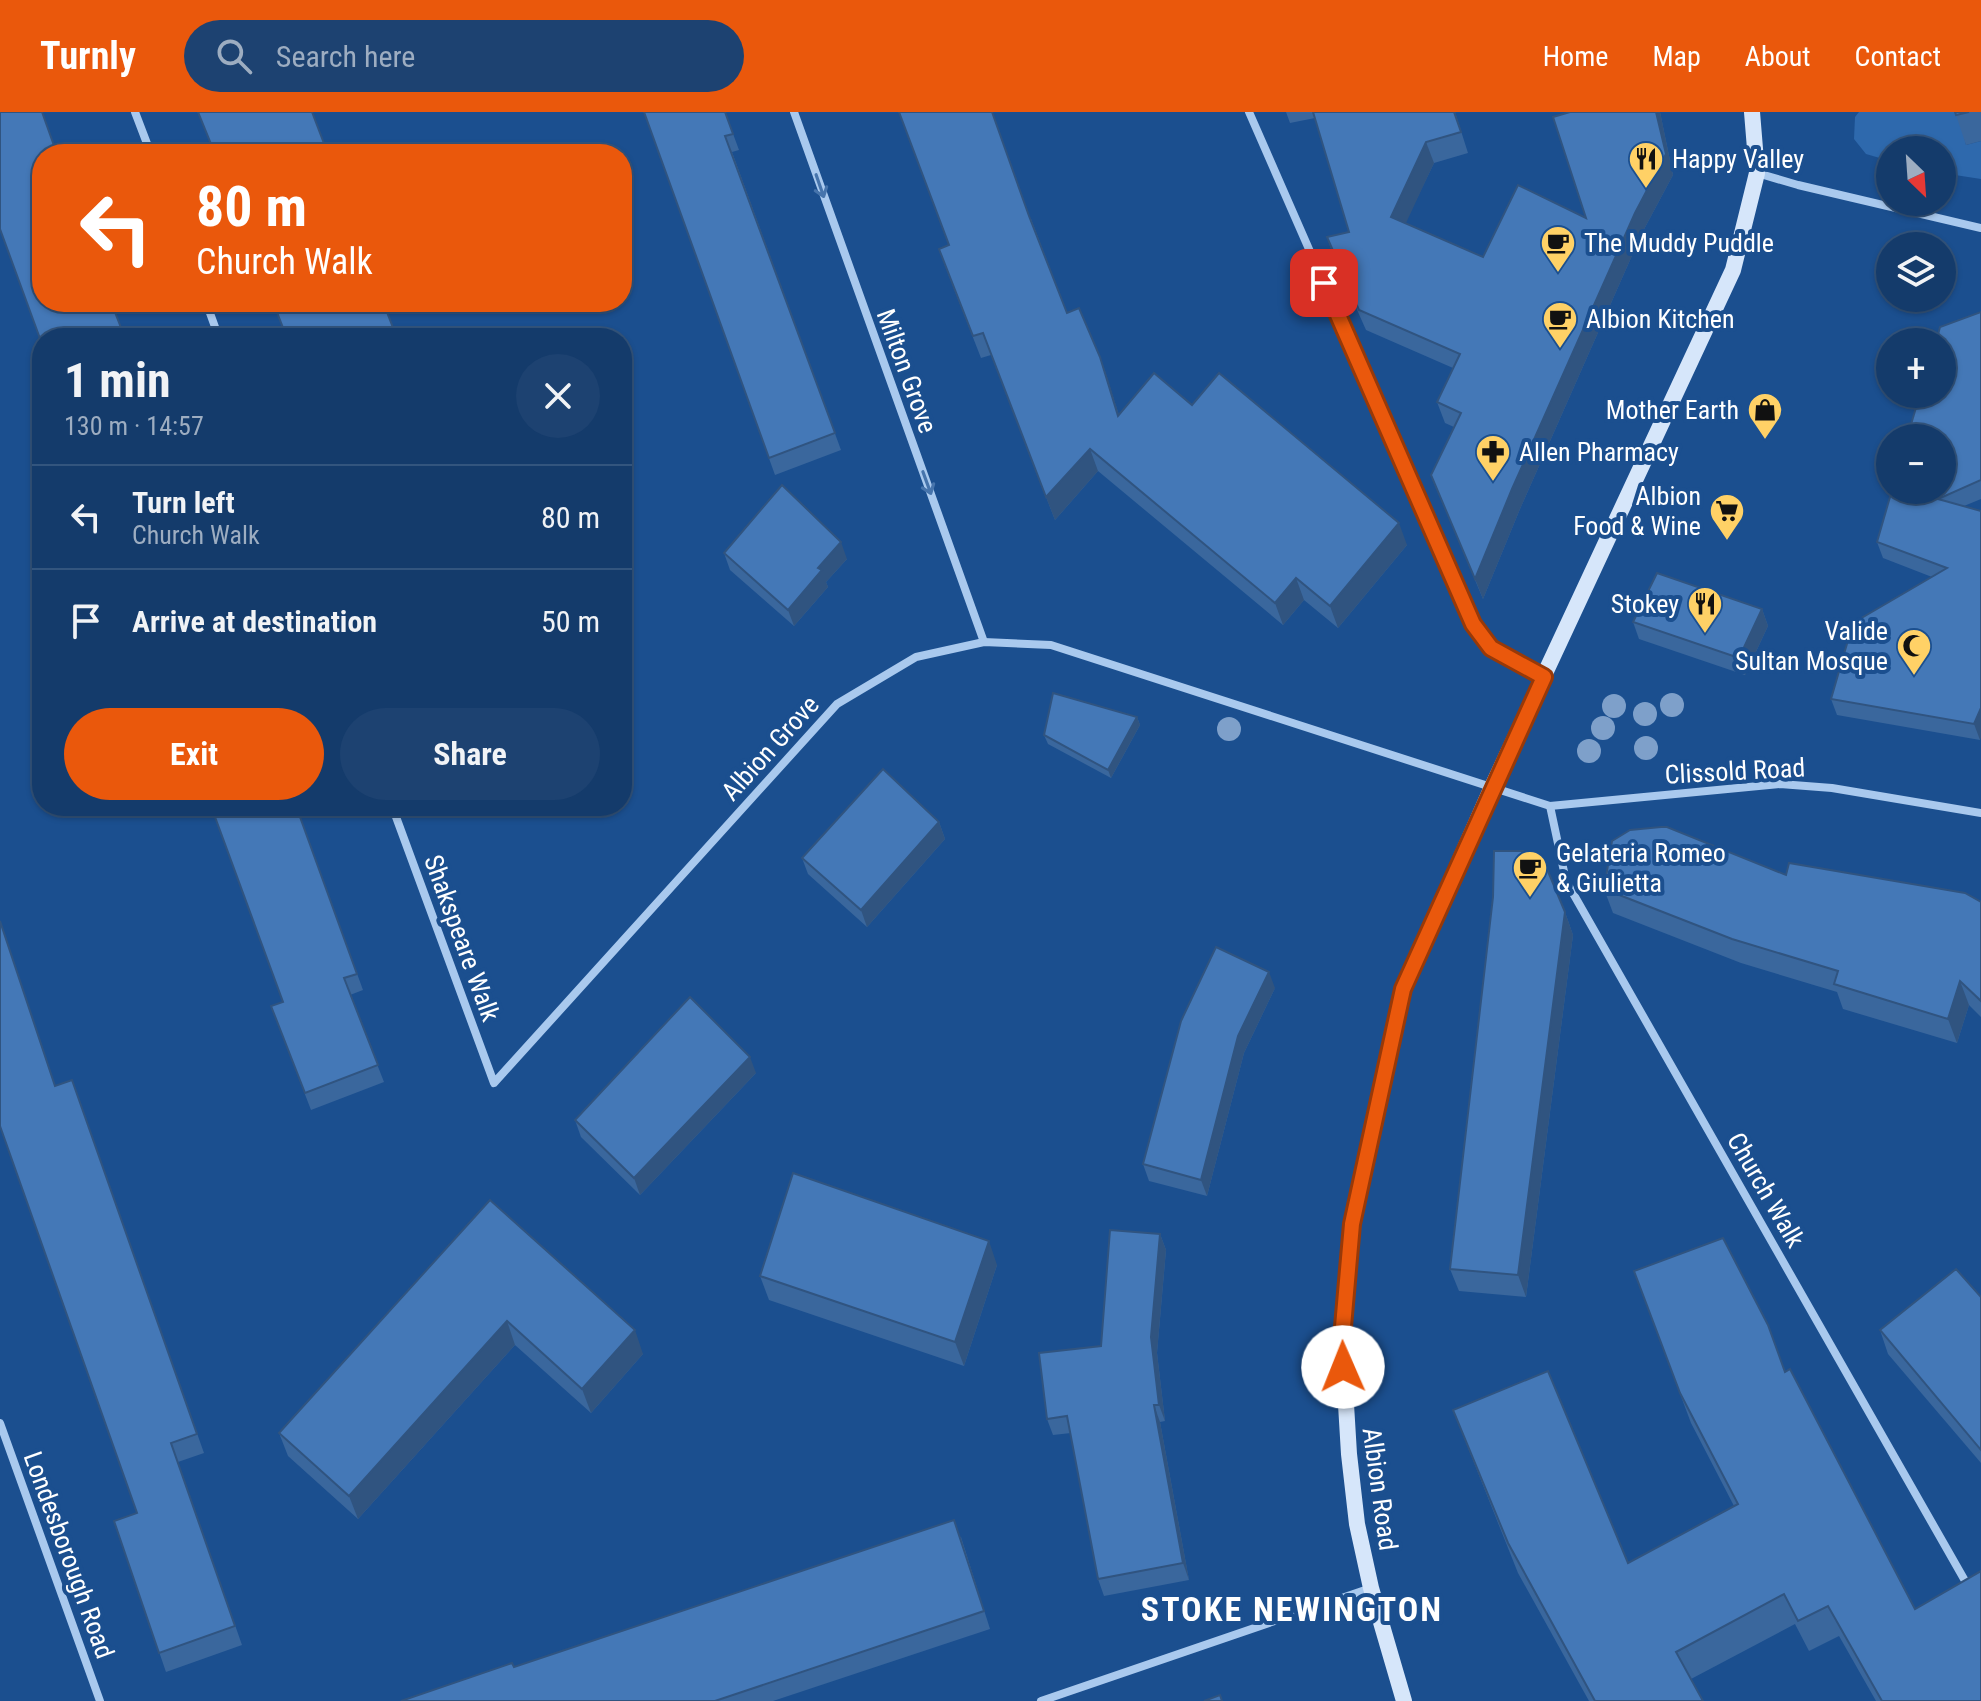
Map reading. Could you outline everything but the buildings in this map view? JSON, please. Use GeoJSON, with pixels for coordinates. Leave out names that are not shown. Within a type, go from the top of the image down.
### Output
{"type":"FeatureCollection","features":[{"type":"Feature","properties":{"kind":"main road","name":"Albion Road"},"geometry":{"type":"LineString","coordinates":[[1404,1701],[1371,1588],[1354,1496],[1342,1338],[1352,1224],[1403,989],[1492,787],[1733,270],[1757,173],[1752,112]]}},
{"type":"Feature","properties":{"kind":"street"},"geometry":{"type":"LineString","coordinates":[[135,112],[147,144]]}},
{"type":"Feature","properties":{"kind":"street","name":"Milton Grove"},"geometry":{"type":"LineString","coordinates":[[794,112],[984,642]]}},
{"type":"Feature","properties":{"kind":"street"},"geometry":{"type":"LineString","coordinates":[[1249,112],[1473,624],[1491,648],[1544,677]]}},
{"type":"Feature","properties":{"kind":"street"},"geometry":{"type":"LineString","coordinates":[[1757,173],[1981,228]]}},
{"type":"Feature","properties":{"kind":"street","name":"Albion Grove"},"geometry":{"type":"LineString","coordinates":[[494,1083],[837,704],[916,657],[984,642],[1051,645],[1492,787]]}},
{"type":"Feature","properties":{"kind":"street","name":"Clissold Road"},"geometry":{"type":"LineString","coordinates":[[1492,787],[1550,806],[1780,784],[1832,788],[1981,813]]}},
{"type":"Feature","properties":{"kind":"street","name":"Church Walk"},"geometry":{"type":"LineString","coordinates":[[1550,806],[1566,881],[1968,1586]]}},
{"type":"Feature","properties":{"kind":"street","name":"Shakspeare Walk"},"geometry":{"type":"LineString","coordinates":[[396,816],[494,1083]]}},
{"type":"Feature","properties":{"kind":"street","name":"Londesborough Road"},"geometry":{"type":"LineString","coordinates":[[0,1423],[100,1701]]}},
{"type":"Feature","properties":{"kind":"street"},"geometry":{"type":"LineString","coordinates":[[1041,1701],[1371,1588]]}},
{"type":"Feature","properties":{"kind":"shaded area"},"geometry":{"type":"Polygon","coordinates":[[[1859,112],[1958,112],[1966,145],[1981,141],[1981,179],[1956,175],[1956,136],[1876,136],[1876,157],[1866,154],[1854,139],[1855,117],[1859,112]]]}},
{"type":"Feature","properties":{"kind":"place","name":"Happy Valley"},"geometry":{"type":"Point","coordinates":[1646,190]}},
{"type":"Feature","properties":{"kind":"place","name":"The Muddy Puddle"},"geometry":{"type":"Point","coordinates":[1558,274]}},
{"type":"Feature","properties":{"kind":"place","name":"Albion Kitchen"},"geometry":{"type":"Point","coordinates":[1560,350]}},
{"type":"Feature","properties":{"kind":"place","name":"Mother Earth"},"geometry":{"type":"Point","coordinates":[1765,441]}},
{"type":"Feature","properties":{"kind":"place","name":"Allen Pharmacy"},"geometry":{"type":"Point","coordinates":[1493,483]}},
{"type":"Feature","properties":{"kind":"place","name":"Albion Food & Wine"},"geometry":{"type":"Point","coordinates":[1727,542]}},
{"type":"Feature","properties":{"kind":"place","name":"Stokey"},"geometry":{"type":"Point","coordinates":[1705,635]}},
{"type":"Feature","properties":{"kind":"place","name":"Valide Sultan Mosque"},"geometry":{"type":"Point","coordinates":[1914,677]}},
{"type":"Feature","properties":{"kind":"place","name":"Gelateria Romeo & Giulietta"},"geometry":{"type":"Point","coordinates":[1530,899]}},
{"type":"Feature","properties":{"kind":"district","name":"STOKE NEWINGTON"},"geometry":{"type":"Point","coordinates":[1292,1609]}},
{"type":"Feature","properties":{"kind":"route"},"geometry":{"type":"LineString","coordinates":[[1324,283],[1473,624],[1491,648],[1544,677],[1403,989],[1352,1224],[1342,1338],[1343,1367]]}}]}
